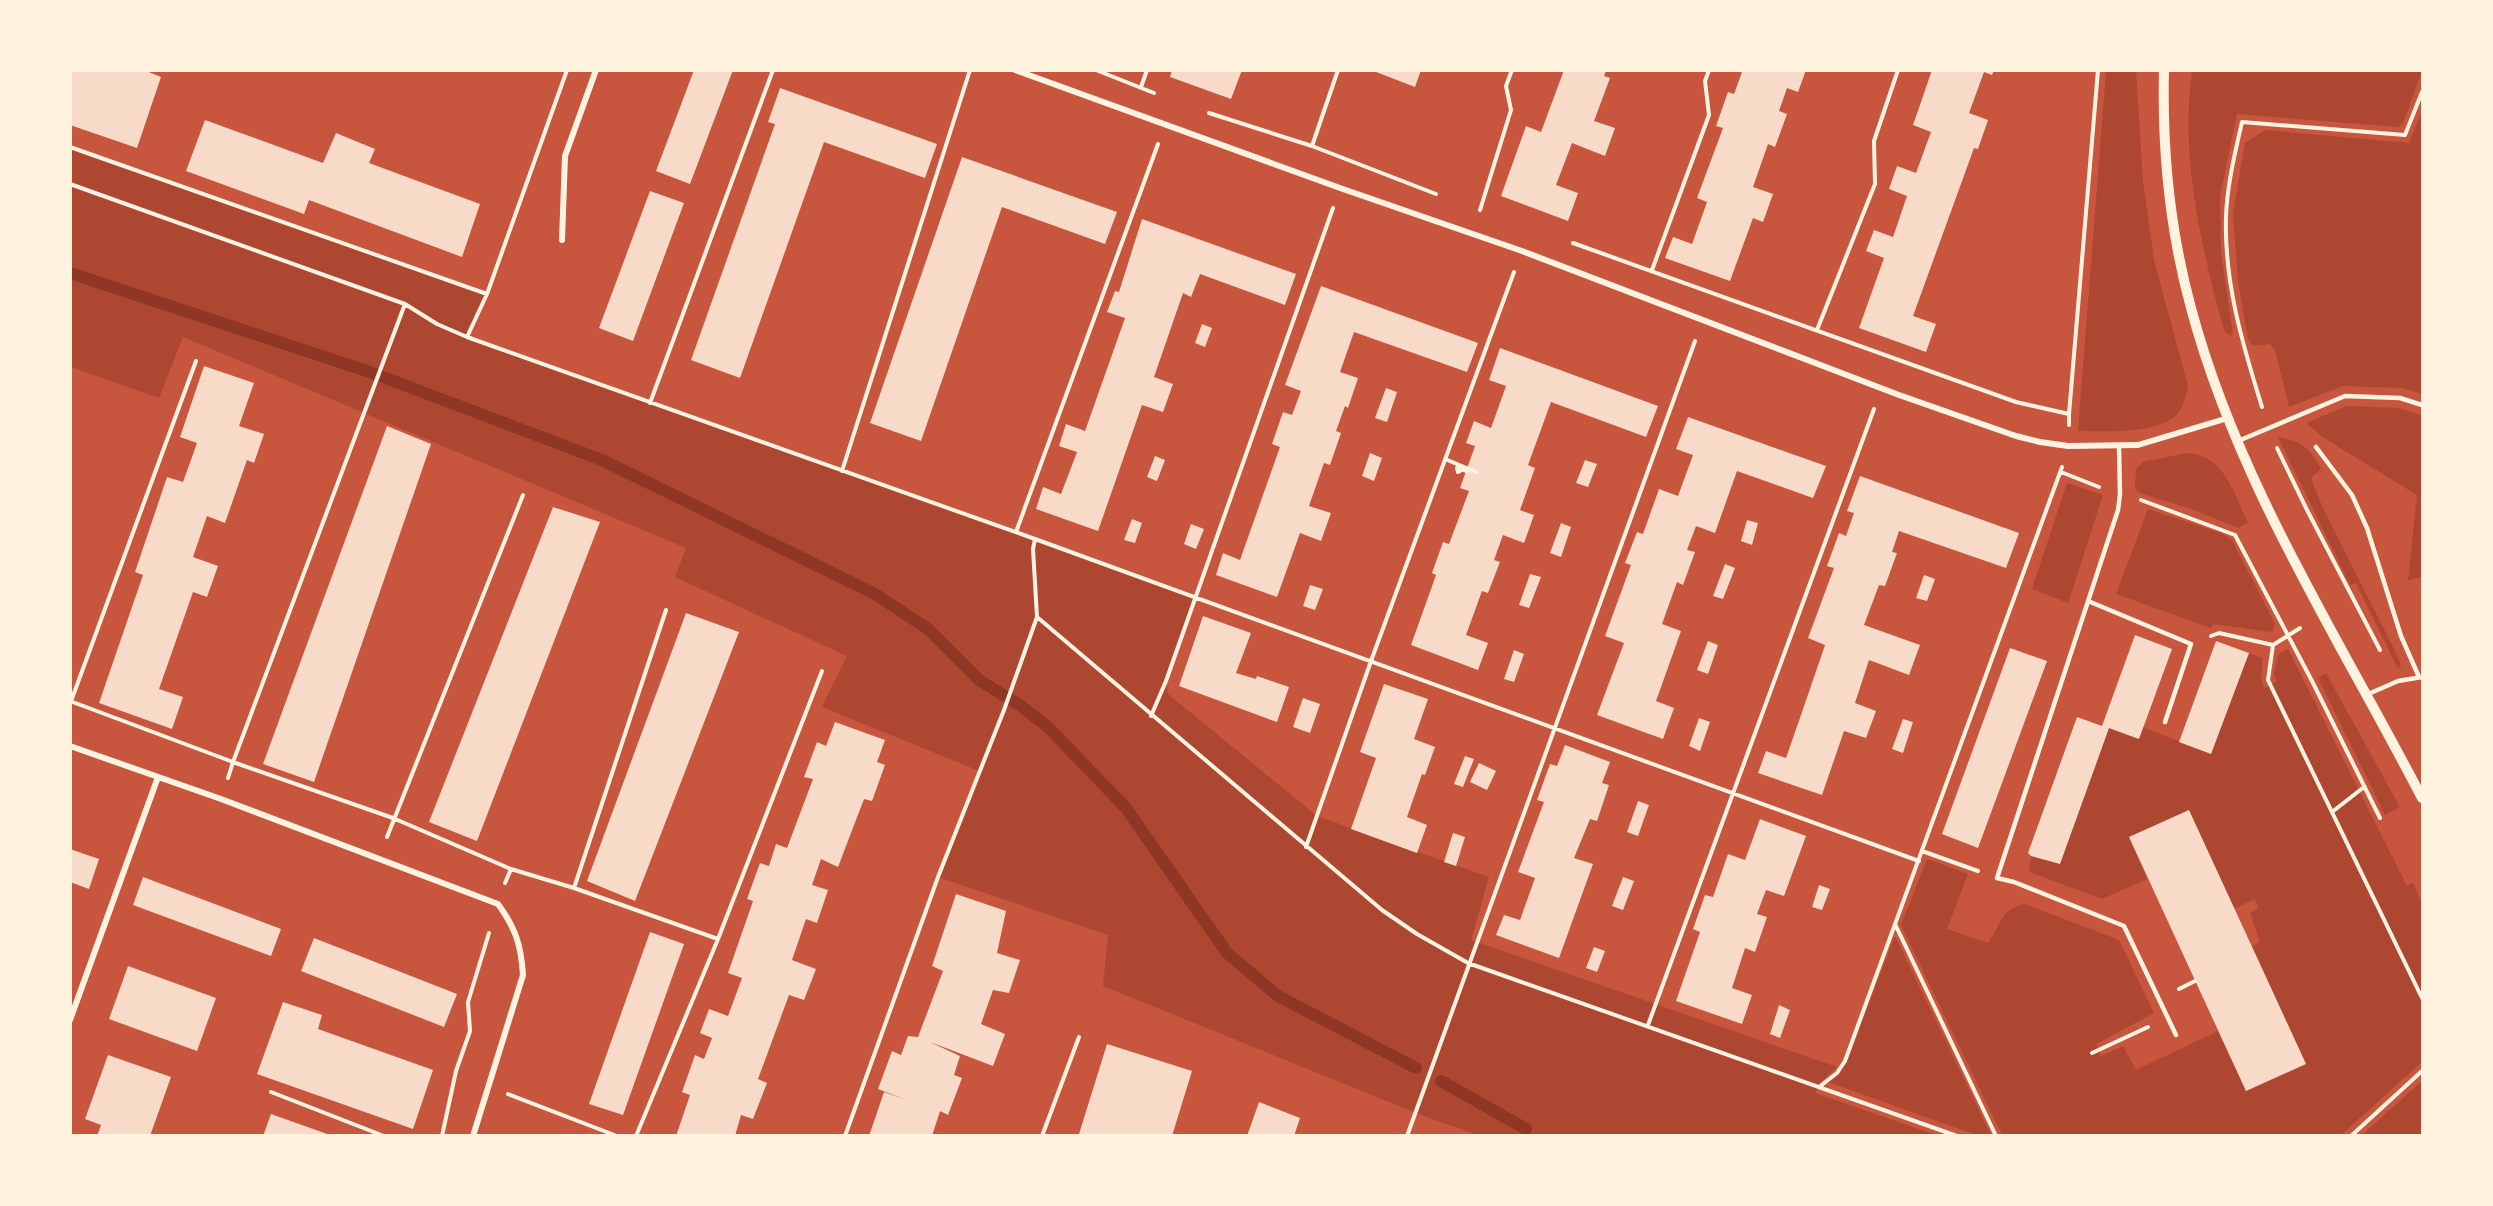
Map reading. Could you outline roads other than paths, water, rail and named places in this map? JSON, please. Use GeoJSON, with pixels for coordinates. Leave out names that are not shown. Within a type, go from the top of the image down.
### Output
{"type":"FeatureCollection","features":[{"type":"Feature","properties":{"kind":"street"},"geometry":{"type":"LineString","coordinates":[[562,240],[565,156],[596,70]]}},
{"type":"Feature","properties":{"kind":"street"},"geometry":{"type":"LineString","coordinates":[[1015,70],[1340,188],[1522,251],[1882,389],[2016,436],[2068,446],[2138,445],[2228,418]]}},
{"type":"Feature","properties":{"kind":"street"},"geometry":{"type":"LineString","coordinates":[[2164,70],[2163,111],[2167,167],[2180,259],[2190,307],[2205,355],[2228,418],[2263,498],[2322,616],[2422,798]]}},
{"type":"Feature","properties":{"kind":"street"},"geometry":{"type":"LineString","coordinates":[[70,746],[380,858],[498,904],[511,922],[521,950],[523,975],[473,1136]]}},
{"type":"Feature","properties":{"kind":"street"},"geometry":{"type":"LineString","coordinates":[[70,1020],[158,777]]}},
{"type":"Feature","properties":{"kind":"lane"},"geometry":{"type":"LineString","coordinates":[[2238,441],[2345,396],[2400,399],[2422,405]]}},
{"type":"Feature","properties":{"kind":"lane"},"geometry":{"type":"LineString","coordinates":[[2119,446],[2118,510],[1997,878],[2014,882],[2124,926],[2176,1035]]}},
{"type":"Feature","properties":{"kind":"lane"},"geometry":{"type":"LineString","coordinates":[[2316,447],[2352,495],[2367,528],[2401,636],[2421,677],[2398,681],[2366,695]]}},
{"type":"Feature","properties":{"kind":"lane"},"geometry":{"type":"LineString","coordinates":[[2088,601],[2191,644],[2165,722]]}},
{"type":"Feature","properties":{"kind":"waterway"},"geometry":{"type":"LineString","coordinates":[[70,273],[367,371],[602,460],[875,594],[928,629],[979,680],[1021,706],[1047,726],[1126,808],[1227,953],[1278,996],[1416,1068]]}},
{"type":"Feature","properties":{"kind":"waterway"},"geometry":{"type":"LineString","coordinates":[[1441,1081],[1526,1129]]}}]}
